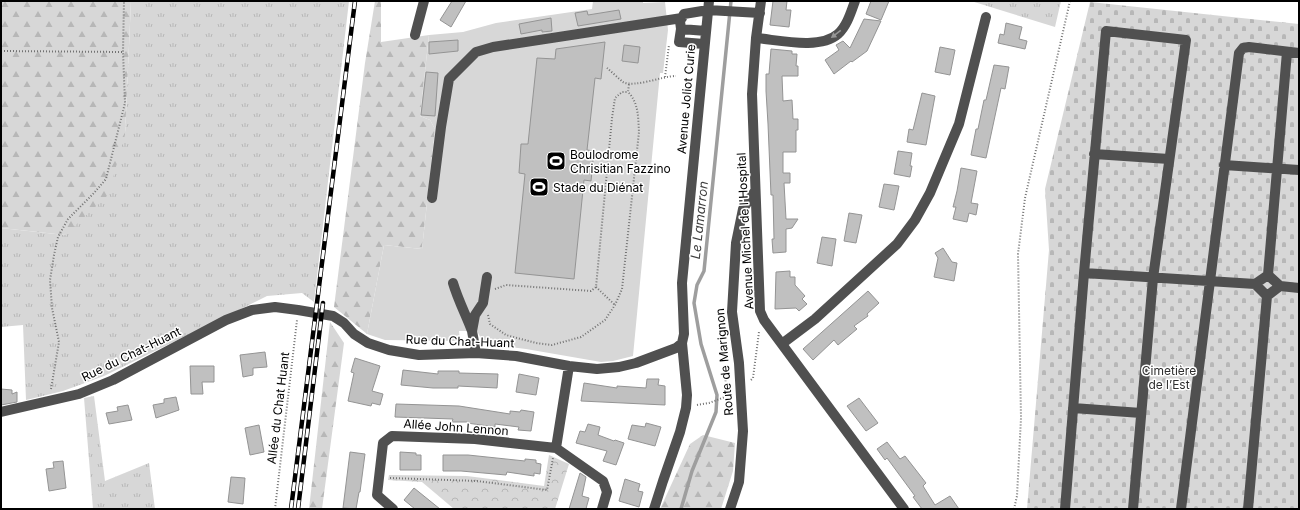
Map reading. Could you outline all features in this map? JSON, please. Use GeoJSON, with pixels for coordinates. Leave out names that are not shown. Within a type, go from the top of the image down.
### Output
{"type":"FeatureCollection","features":[{"type":"Feature","properties":{"kind":"street"},"geometry":{"type":"LineString","coordinates":[[416,35],[424,1]]}},
{"type":"Feature","properties":{"kind":"street","name":"Avenue Michel de l'Hospital"},"geometry":{"type":"LineString","coordinates":[[762,1],[756,38],[752,94],[760,311],[764,320],[783,343],[904,509]]}},
{"type":"Feature","properties":{"kind":"street"},"geometry":{"type":"LineString","coordinates":[[756,38],[805,43],[824,41],[838,34],[846,24],[855,1]]}},
{"type":"Feature","properties":{"kind":"street"},"geometry":{"type":"LineString","coordinates":[[704,44],[679,42],[681,29],[680,22],[684,14],[708,5],[720,11],[760,13]]}},
{"type":"Feature","properties":{"kind":"street","name":"Avenue Joliot Curie"},"geometry":{"type":"LineString","coordinates":[[654,509],[680,432],[686,408],[687,395],[682,343],[684,334],[682,283],[708,5]]}},
{"type":"Feature","properties":{"kind":"street"},"geometry":{"type":"LineString","coordinates":[[783,343],[815,319],[897,244],[915,220],[930,193],[959,124],[986,17]]}},
{"type":"Feature","properties":{"kind":"street"},"geometry":{"type":"LineString","coordinates":[[432,198],[449,79],[476,52],[493,47],[682,18]]}},
{"type":"Feature","properties":{"kind":"street"},"geometry":{"type":"LineString","coordinates":[[681,29],[706,31]]}},
{"type":"Feature","properties":{"kind":"street"},"geometry":{"type":"LineString","coordinates":[[1065,509],[1094,154],[1106,31],[1186,40],[1153,278],[1133,509]]}},
{"type":"Feature","properties":{"kind":"street"},"geometry":{"type":"LineString","coordinates":[[1181,509],[1239,53],[1243,48],[1249,47],[1299,53]]}},
{"type":"Feature","properties":{"kind":"street"},"geometry":{"type":"LineString","coordinates":[[1268,275],[1287,52]]}},
{"type":"Feature","properties":{"kind":"street"},"geometry":{"type":"LineString","coordinates":[[1094,154],[1169,159]]}},
{"type":"Feature","properties":{"kind":"street"},"geometry":{"type":"LineString","coordinates":[[1224,165],[1299,170]]}},
{"type":"Feature","properties":{"kind":"street","name":"Route de Marignon"},"geometry":{"type":"LineString","coordinates":[[730,509],[739,482],[743,431],[741,384],[732,312],[736,243],[743,209],[755,191]]}},
{"type":"Feature","properties":{"kind":"street"},"geometry":{"type":"LineString","coordinates":[[1084,273],[1255,284],[1268,275]]}},
{"type":"Feature","properties":{"kind":"street"},"geometry":{"type":"LineString","coordinates":[[1268,275],[1280,286],[1299,288]]}},
{"type":"Feature","properties":{"kind":"street"},"geometry":{"type":"LineString","coordinates":[[472,331],[475,315],[486,298],[487,277]]}},
{"type":"Feature","properties":{"kind":"street"},"geometry":{"type":"LineString","coordinates":[[453,283],[457,297],[464,309],[472,331],[476,353]]}},
{"type":"Feature","properties":{"kind":"street"},"geometry":{"type":"LineString","coordinates":[[1255,284],[1267,296]]}},
{"type":"Feature","properties":{"kind":"street"},"geometry":{"type":"LineString","coordinates":[[1248,509],[1267,296],[1280,286]]}},
{"type":"Feature","properties":{"kind":"street","name":"Rue du Chat-Huant"},"geometry":{"type":"LineString","coordinates":[[1,412],[79,394],[113,380],[226,320],[252,310],[275,307],[333,316],[344,323],[354,334],[368,343],[389,350],[419,355],[476,353],[516,356],[569,366],[597,369],[619,367],[636,363],[676,348],[682,343]]}},
{"type":"Feature","properties":{"kind":"street"},"geometry":{"type":"LineString","coordinates":[[556,448],[569,366]]}},
{"type":"Feature","properties":{"kind":"street"},"geometry":{"type":"LineString","coordinates":[[1073,408],[1141,413]]}},
{"type":"Feature","properties":{"kind":"street","name":"Allée John Lennon"},"geometry":{"type":"LineString","coordinates":[[393,509],[377,495],[383,442],[392,436],[475,439],[556,448],[603,481],[607,492],[602,509]]}},
{"type":"Feature","properties":{"kind":"path"},"geometry":{"type":"LineString","coordinates":[[49,401],[59,342],[52,308],[50,280],[54,255],[58,238],[68,219],[106,179],[124,102],[124,1]]}},
{"type":"Feature","properties":{"kind":"path"},"geometry":{"type":"LineString","coordinates":[[1014,509],[1018,483],[1021,418],[1018,254],[1025,198],[1070,1]]}},
{"type":"Feature","properties":{"kind":"path"},"geometry":{"type":"LineString","coordinates":[[1,52],[123,52]]}},
{"type":"Feature","properties":{"kind":"path"},"geometry":{"type":"LineString","coordinates":[[607,68],[622,82],[629,84],[657,80],[668,76],[676,76]]}},
{"type":"Feature","properties":{"kind":"path"},"geometry":{"type":"LineString","coordinates":[[628,92],[629,84]]}},
{"type":"Feature","properties":{"kind":"path"},"geometry":{"type":"LineString","coordinates":[[622,92],[628,92],[634,97],[639,132],[622,289],[615,305],[605,320],[580,337],[552,344],[536,343],[506,335],[490,324],[486,298],[495,289],[506,285],[590,290],[596,287],[615,98],[622,92]]}},
{"type":"Feature","properties":{"kind":"path"},"geometry":{"type":"LineString","coordinates":[[596,287],[615,305]]}},
{"type":"Feature","properties":{"kind":"path","name":"Allée du Chat Huant"},"geometry":{"type":"LineString","coordinates":[[275,509],[298,310]]}},
{"type":"Feature","properties":{"kind":"path"},"geometry":{"type":"LineString","coordinates":[[741,384],[746,383],[753,378],[757,340],[764,320]]}},
{"type":"Feature","properties":{"kind":"path"},"geometry":{"type":"LineString","coordinates":[[709,403],[725,397],[726,371],[739,363]]}},
{"type":"Feature","properties":{"kind":"path"},"geometry":{"type":"LineString","coordinates":[[379,477],[477,482],[547,490],[556,448]]}},
{"type":"Feature","properties":{"kind":"green space"},"geometry":{"type":"Polygon","coordinates":[[[1,1],[131,1],[125,135],[108,195],[65,235],[1,228],[1,1]]]}},
{"type":"Feature","properties":{"kind":"green space"},"geometry":{"type":"Polygon","coordinates":[[[131,1],[349,1],[314,302],[302,293],[267,296],[104,376],[63,391],[26,400],[23,325],[1,327],[1,228],[65,235],[125,135],[131,1]]]}},
{"type":"Feature","properties":{"kind":"green space"},"geometry":{"type":"Polygon","coordinates":[[[375,1],[381,1],[381,42],[429,35],[420,116],[430,120],[435,129],[422,249],[384,245],[367,334],[334,307],[365,63],[375,1]]]}},
{"type":"Feature","properties":{"kind":"green space","name":"Stade du Diénat"},"geometry":{"type":"Polygon","coordinates":[[[593,1],[643,1],[643,3],[665,2],[668,30],[663,73],[660,73],[633,356],[613,361],[601,362],[526,349],[484,344],[477,331],[459,331],[460,341],[385,340],[367,334],[384,245],[422,249],[435,129],[430,120],[420,116],[429,35],[463,32],[496,23],[592,9],[593,1]]]}},
{"type":"Feature","properties":{"kind":"green space"},"geometry":{"type":"Polygon","coordinates":[[[971,1],[1061,1],[1055,27],[971,1]]]}},
{"type":"Feature","properties":{"kind":"green space","name":"Cimetière de l’Est"},"geometry":{"type":"Polygon","coordinates":[[[1090,2],[1299,24],[1299,509],[1027,509],[1049,250],[1045,189],[1090,2]]]}},
{"type":"Feature","properties":{"kind":"green space"},"geometry":{"type":"Polygon","coordinates":[[[330,322],[344,343],[322,509],[309,509],[330,322]]]}},
{"type":"Feature","properties":{"kind":"green space"},"geometry":{"type":"Polygon","coordinates":[[[94,396],[105,481],[149,463],[155,509],[93,509],[84,398],[94,396]]]}},
{"type":"Feature","properties":{"kind":"green space"},"geometry":{"type":"Polygon","coordinates":[[[703,435],[735,443],[733,471],[721,509],[660,509],[690,444],[703,435]]]}},
{"type":"Feature","properties":{"kind":"green space"},"geometry":{"type":"Polygon","coordinates":[[[549,455],[569,464],[555,509],[454,509],[422,482],[388,480],[389,475],[467,476],[544,486],[549,455]]]}},
{"type":"Feature","properties":{"kind":"building"},"geometry":{"type":"Polygon","coordinates":[[[452,1],[466,1],[451,27],[440,20],[452,1]]]}},
{"type":"Feature","properties":{"kind":"building"},"geometry":{"type":"Polygon","coordinates":[[[773,1],[787,1],[786,10],[791,10],[789,27],[770,25],[773,1]]]}},
{"type":"Feature","properties":{"kind":"building"},"geometry":{"type":"Polygon","coordinates":[[[871,1],[889,1],[881,20],[866,14],[871,1]]]}},
{"type":"Feature","properties":{"kind":"building"},"geometry":{"type":"Polygon","coordinates":[[[619,10],[621,19],[578,26],[575,13],[587,11],[588,15],[619,10]]]}},
{"type":"Feature","properties":{"kind":"building"},"geometry":{"type":"Polygon","coordinates":[[[551,18],[552,31],[542,32],[542,30],[521,34],[519,24],[551,18]]]}},
{"type":"Feature","properties":{"kind":"building"},"geometry":{"type":"Polygon","coordinates":[[[864,19],[881,21],[867,51],[834,74],[825,60],[839,50],[836,45],[843,41],[850,48],[864,19]]]}},
{"type":"Feature","properties":{"kind":"building"},"geometry":{"type":"Polygon","coordinates":[[[1006,23],[1022,27],[1019,39],[1027,41],[1025,49],[998,43],[1000,34],[1004,35],[1006,23]]]}},
{"type":"Feature","properties":{"kind":"building"},"geometry":{"type":"Polygon","coordinates":[[[458,40],[458,51],[429,54],[429,42],[458,40]]]}},
{"type":"Feature","properties":{"kind":"building","name":"Boulodrome Chrisitian Fazzino"},"geometry":{"type":"Polygon","coordinates":[[[605,42],[601,79],[595,78],[587,150],[594,151],[591,181],[584,180],[574,279],[515,273],[525,174],[519,173],[521,144],[528,144],[537,58],[555,59],[556,49],[605,42]]]}},
{"type":"Feature","properties":{"kind":"building"},"geometry":{"type":"Polygon","coordinates":[[[624,45],[640,47],[638,63],[622,61],[624,45]]]}},
{"type":"Feature","properties":{"kind":"building"},"geometry":{"type":"Polygon","coordinates":[[[940,47],[955,50],[950,75],[935,72],[940,47]]]}},
{"type":"Feature","properties":{"kind":"building"},"geometry":{"type":"Polygon","coordinates":[[[771,49],[792,51],[792,54],[797,54],[796,66],[798,66],[798,76],[782,76],[783,101],[792,100],[793,119],[798,119],[798,130],[796,130],[796,152],[783,152],[783,173],[790,173],[790,183],[784,183],[786,219],[798,219],[792,228],[786,229],[786,252],[773,253],[773,195],[771,195],[766,91],[766,74],[769,74],[771,49]]]}},
{"type":"Feature","properties":{"kind":"building"},"geometry":{"type":"Polygon","coordinates":[[[994,65],[1009,67],[1005,89],[1001,88],[986,158],[971,155],[976,129],[978,129],[984,100],[986,100],[994,65]]]}},
{"type":"Feature","properties":{"kind":"building"},"geometry":{"type":"Polygon","coordinates":[[[426,72],[438,73],[435,116],[421,115],[426,72]]]}},
{"type":"Feature","properties":{"kind":"building"},"geometry":{"type":"Polygon","coordinates":[[[922,93],[935,96],[926,145],[907,142],[909,129],[913,130],[922,93]]]}},
{"type":"Feature","properties":{"kind":"building"},"geometry":{"type":"Polygon","coordinates":[[[898,151],[912,153],[910,177],[894,174],[898,151]]]}},
{"type":"Feature","properties":{"kind":"building"},"geometry":{"type":"Polygon","coordinates":[[[961,168],[977,171],[971,203],[978,204],[976,215],[969,213],[967,222],[953,219],[956,207],[953,207],[961,168]]]}},
{"type":"Feature","properties":{"kind":"building"},"geometry":{"type":"Polygon","coordinates":[[[884,184],[899,186],[894,210],[879,207],[884,184]]]}},
{"type":"Feature","properties":{"kind":"building"},"geometry":{"type":"Polygon","coordinates":[[[849,213],[862,215],[856,243],[844,241],[849,213]]]}},
{"type":"Feature","properties":{"kind":"building"},"geometry":{"type":"Polygon","coordinates":[[[822,237],[836,239],[832,266],[817,263],[822,237]]]}},
{"type":"Feature","properties":{"kind":"building"},"geometry":{"type":"Polygon","coordinates":[[[943,248],[952,262],[957,263],[954,281],[934,277],[938,258],[935,253],[943,248]]]}},
{"type":"Feature","properties":{"kind":"building"},"geometry":{"type":"Polygon","coordinates":[[[790,271],[790,277],[795,277],[795,285],[805,296],[802,299],[807,304],[799,311],[796,308],[775,309],[776,272],[790,271]]]}},
{"type":"Feature","properties":{"kind":"building"},"geometry":{"type":"Polygon","coordinates":[[[868,291],[879,303],[867,314],[868,316],[854,326],[857,329],[838,345],[834,340],[813,360],[803,349],[868,291]]]}},
{"type":"Feature","properties":{"kind":"building"},"geometry":{"type":"Polygon","coordinates":[[[265,352],[267,367],[253,368],[253,375],[243,377],[240,355],[265,352]]]}},
{"type":"Feature","properties":{"kind":"building"},"geometry":{"type":"Polygon","coordinates":[[[355,358],[380,366],[372,391],[383,394],[380,405],[372,403],[371,406],[348,401],[354,373],[351,372],[355,358]]]}},
{"type":"Feature","properties":{"kind":"building"},"geometry":{"type":"Polygon","coordinates":[[[190,366],[214,366],[214,382],[202,382],[203,394],[191,394],[190,366]]]}},
{"type":"Feature","properties":{"kind":"building"},"geometry":{"type":"Polygon","coordinates":[[[403,370],[438,374],[438,371],[459,371],[459,373],[498,374],[497,388],[458,386],[458,388],[433,388],[401,385],[403,370]]]}},
{"type":"Feature","properties":{"kind":"building"},"geometry":{"type":"Polygon","coordinates":[[[519,374],[539,378],[536,395],[516,392],[519,374]]]}},
{"type":"Feature","properties":{"kind":"building"},"geometry":{"type":"Polygon","coordinates":[[[647,379],[659,379],[658,385],[665,386],[665,405],[581,401],[584,383],[617,388],[617,386],[646,388],[647,379]]]}},
{"type":"Feature","properties":{"kind":"building"},"geometry":{"type":"Polygon","coordinates":[[[1,389],[12,390],[12,394],[17,392],[17,402],[1,405],[1,389]]]}},
{"type":"Feature","properties":{"kind":"building"},"geometry":{"type":"Polygon","coordinates":[[[176,397],[179,410],[156,418],[153,405],[164,403],[164,399],[176,397]]]}},
{"type":"Feature","properties":{"kind":"building"},"geometry":{"type":"Polygon","coordinates":[[[859,398],[878,423],[866,431],[847,406],[859,398]]]}},
{"type":"Feature","properties":{"kind":"building"},"geometry":{"type":"Polygon","coordinates":[[[396,404],[459,406],[510,414],[510,411],[520,412],[521,410],[534,412],[531,431],[518,430],[519,427],[495,424],[495,427],[467,422],[452,422],[453,419],[395,417],[396,404]]]}},
{"type":"Feature","properties":{"kind":"building"},"geometry":{"type":"Polygon","coordinates":[[[128,405],[132,420],[109,424],[106,413],[118,411],[117,407],[128,405]]]}},
{"type":"Feature","properties":{"kind":"building"},"geometry":{"type":"Polygon","coordinates":[[[646,423],[661,427],[655,446],[628,439],[632,425],[645,427],[646,423]]]}},
{"type":"Feature","properties":{"kind":"building"},"geometry":{"type":"Polygon","coordinates":[[[588,424],[600,427],[598,435],[624,443],[616,465],[603,461],[607,451],[576,443],[580,431],[585,432],[588,424]]]}},
{"type":"Feature","properties":{"kind":"building"},"geometry":{"type":"Polygon","coordinates":[[[259,425],[264,452],[250,455],[245,428],[259,425]]]}},
{"type":"Feature","properties":{"kind":"building"},"geometry":{"type":"Polygon","coordinates":[[[887,442],[900,459],[905,456],[926,483],[923,486],[935,505],[950,496],[959,509],[922,509],[913,497],[915,496],[887,458],[885,460],[877,449],[887,442]]]}},
{"type":"Feature","properties":{"kind":"building"},"geometry":{"type":"Polygon","coordinates":[[[350,452],[365,454],[360,492],[356,509],[343,508],[350,452]]]}},
{"type":"Feature","properties":{"kind":"building"},"geometry":{"type":"Polygon","coordinates":[[[400,452],[416,453],[416,455],[421,455],[421,470],[400,470],[400,452]]]}},
{"type":"Feature","properties":{"kind":"building"},"geometry":{"type":"Polygon","coordinates":[[[443,455],[468,455],[525,461],[525,459],[536,460],[536,463],[541,464],[540,474],[534,473],[534,476],[507,472],[506,475],[443,471],[443,455]]]}},
{"type":"Feature","properties":{"kind":"building"},"geometry":{"type":"Polygon","coordinates":[[[63,461],[66,488],[49,491],[46,469],[54,468],[53,462],[63,461]]]}},
{"type":"Feature","properties":{"kind":"building"},"geometry":{"type":"Polygon","coordinates":[[[580,473],[586,477],[582,496],[589,498],[586,509],[569,509],[580,473]]]}},
{"type":"Feature","properties":{"kind":"building"},"geometry":{"type":"Polygon","coordinates":[[[231,477],[245,478],[243,504],[228,502],[231,477]]]}},
{"type":"Feature","properties":{"kind":"building"},"geometry":{"type":"Polygon","coordinates":[[[625,479],[640,484],[638,491],[643,492],[639,507],[619,501],[625,479]]]}},
{"type":"Feature","properties":{"kind":"building"},"geometry":{"type":"Polygon","coordinates":[[[414,488],[440,509],[415,509],[404,500],[414,488]]]}},
{"type":"Feature","properties":{"kind":"waterway","name":"Le Lamarron"},"geometry":{"type":"LineString","coordinates":[[681,509],[692,471],[716,412],[717,395],[701,344],[694,303],[697,285],[704,271],[731,1]]}},
{"type":"Feature","properties":{"kind":"railway"},"geometry":{"type":"LineString","coordinates":[[291,509],[355,1]]}},
{"type":"Feature","properties":{"kind":"railway"},"geometry":{"type":"LineString","coordinates":[[298,509],[323,303]]}},
{"type":"Feature","properties":{"kind":"place","name":"Boulodrome Chrisitian Fazzino"},"geometry":{"type":"Point","coordinates":[556,161]}},
{"type":"Feature","properties":{"kind":"place","name":"Stade du Diénat"},"geometry":{"type":"Point","coordinates":[539,187]}}]}
